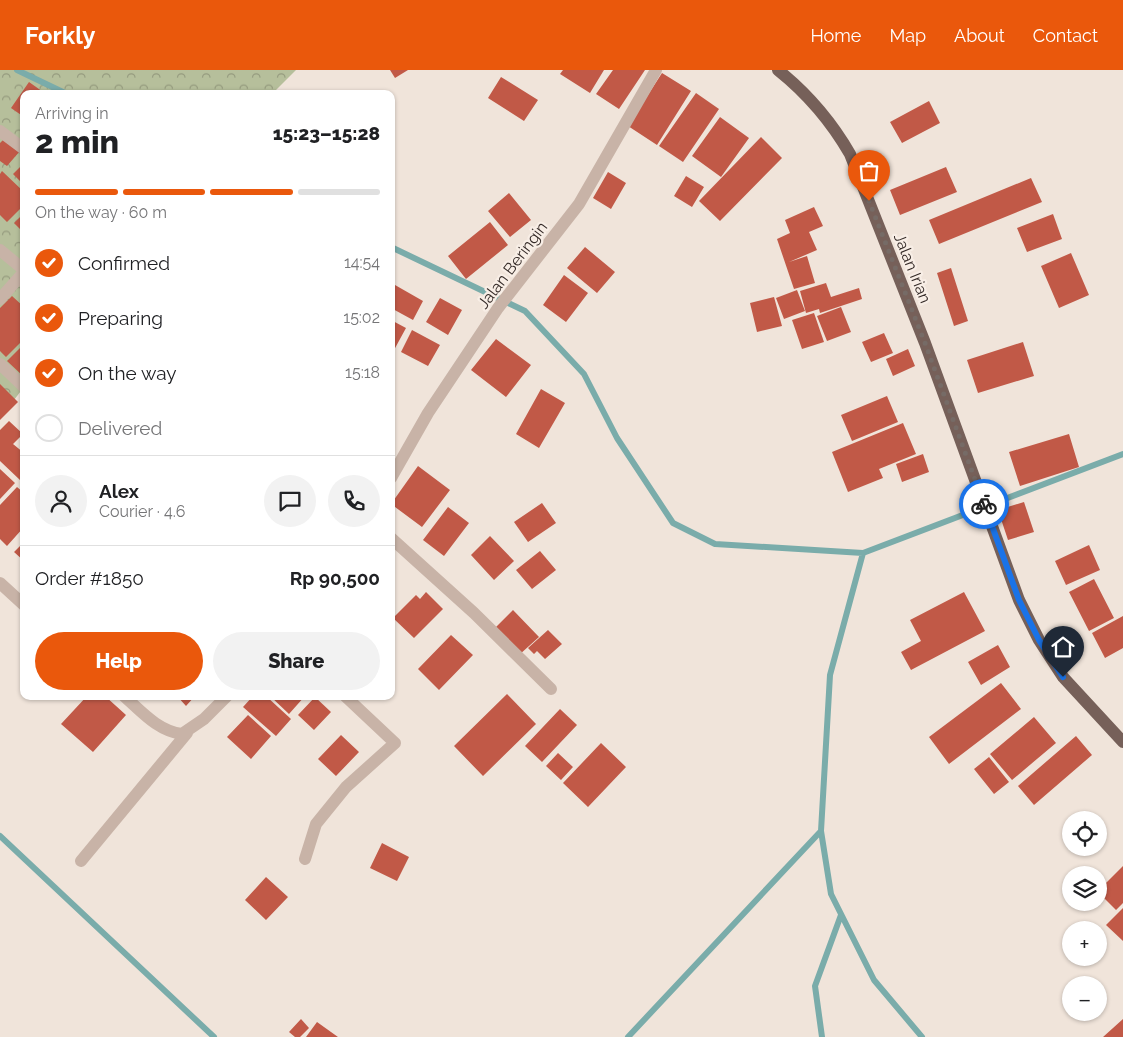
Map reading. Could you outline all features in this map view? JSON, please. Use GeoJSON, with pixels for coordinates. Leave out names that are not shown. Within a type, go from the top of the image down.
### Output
{"type":"FeatureCollection","features":[{"type":"Feature","properties":{"kind":"main road","name":"Jalan Irian"},"geometry":{"type":"LineString","coordinates":[[778,70],[816,104],[834,126],[850,154],[925,343],[1019,600],[1039,640],[1063,677],[1123,742]]}},
{"type":"Feature","properties":{"kind":"street","name":"Jalan Beringin"},"geometry":{"type":"LineString","coordinates":[[395,471],[428,414],[498,308],[578,204],[656,70]]}},
{"type":"Feature","properties":{"kind":"street"},"geometry":{"type":"LineString","coordinates":[[0,131],[20,147]]}},
{"type":"Feature","properties":{"kind":"street"},"geometry":{"type":"LineString","coordinates":[[0,250],[20,268]]}},
{"type":"Feature","properties":{"kind":"street"},"geometry":{"type":"LineString","coordinates":[[0,299],[20,276]]}},
{"type":"Feature","properties":{"kind":"street"},"geometry":{"type":"LineString","coordinates":[[0,364],[20,383]]}},
{"type":"Feature","properties":{"kind":"street"},"geometry":{"type":"LineString","coordinates":[[395,542],[474,613],[551,689]]}},
{"type":"Feature","properties":{"kind":"street"},"geometry":{"type":"LineString","coordinates":[[0,583],[20,601]]}},
{"type":"Feature","properties":{"kind":"street"},"geometry":{"type":"LineString","coordinates":[[129,700],[156,724],[166,730],[182,734],[187,733]]}},
{"type":"Feature","properties":{"kind":"street"},"geometry":{"type":"LineString","coordinates":[[81,861],[187,733],[223,700]]}},
{"type":"Feature","properties":{"kind":"street"},"geometry":{"type":"LineString","coordinates":[[305,859],[316,824],[346,787],[395,744],[349,700]]}},
{"type":"Feature","properties":{"kind":"green space"},"geometry":{"type":"Polygon","coordinates":[[[0,70],[296,70],[276,90],[20,90],[20,392],[14,400],[0,411],[0,70]]]}},
{"type":"Feature","properties":{"kind":"building"},"geometry":{"type":"Polygon","coordinates":[[[390,70],[408,70],[395,78],[390,70]]]}},
{"type":"Feature","properties":{"kind":"building"},"geometry":{"type":"Polygon","coordinates":[[[563,70],[604,70],[590,93],[560,74],[563,70]]]}},
{"type":"Feature","properties":{"kind":"building"},"geometry":{"type":"Polygon","coordinates":[[[613,70],[645,70],[619,109],[596,94],[613,70]]]}},
{"type":"Feature","properties":{"kind":"building"},"geometry":{"type":"Polygon","coordinates":[[[662,73],[691,91],[657,145],[628,126],[662,73]]]}},
{"type":"Feature","properties":{"kind":"building"},"geometry":{"type":"Polygon","coordinates":[[[501,77],[538,100],[524,121],[488,98],[501,77]]]}},
{"type":"Feature","properties":{"kind":"building"},"geometry":{"type":"Polygon","coordinates":[[[29,82],[40,90],[23,90],[29,82]]]}},
{"type":"Feature","properties":{"kind":"building"},"geometry":{"type":"Polygon","coordinates":[[[696,93],[719,109],[683,162],[659,146],[696,93]]]}},
{"type":"Feature","properties":{"kind":"building"},"geometry":{"type":"Polygon","coordinates":[[[20,95],[20,114],[11,108],[20,95]]]}},
{"type":"Feature","properties":{"kind":"building"},"geometry":{"type":"Polygon","coordinates":[[[929,101],[940,123],[902,143],[890,122],[929,101]]]}},
{"type":"Feature","properties":{"kind":"building"},"geometry":{"type":"Polygon","coordinates":[[[720,117],[749,138],[721,177],[692,156],[720,117]]]}},
{"type":"Feature","properties":{"kind":"building"},"geometry":{"type":"Polygon","coordinates":[[[761,137],[782,158],[720,221],[699,201],[761,137]]]}},
{"type":"Feature","properties":{"kind":"building"},"geometry":{"type":"Polygon","coordinates":[[[5,138],[20,151],[7,166],[0,161],[0,143],[5,138]]]}},
{"type":"Feature","properties":{"kind":"building"},"geometry":{"type":"Polygon","coordinates":[[[20,167],[20,181],[13,174],[20,167]]]}},
{"type":"Feature","properties":{"kind":"building"},"geometry":{"type":"Polygon","coordinates":[[[946,167],[957,192],[900,215],[890,190],[946,167]]]}},
{"type":"Feature","properties":{"kind":"building"},"geometry":{"type":"Polygon","coordinates":[[[2,171],[20,188],[20,209],[7,222],[0,215],[0,174],[2,171]]]}},
{"type":"Feature","properties":{"kind":"building"},"geometry":{"type":"Polygon","coordinates":[[[608,172],[626,183],[611,209],[593,198],[608,172]]]}},
{"type":"Feature","properties":{"kind":"building"},"geometry":{"type":"Polygon","coordinates":[[[686,176],[704,187],[692,207],[674,196],[686,176]]]}},
{"type":"Feature","properties":{"kind":"building"},"geometry":{"type":"Polygon","coordinates":[[[1031,178],[1042,202],[939,244],[929,220],[1031,178]]]}},
{"type":"Feature","properties":{"kind":"building"},"geometry":{"type":"Polygon","coordinates":[[[509,193],[531,220],[510,237],[488,211],[509,193]]]}},
{"type":"Feature","properties":{"kind":"building"},"geometry":{"type":"Polygon","coordinates":[[[814,207],[823,226],[809,232],[817,250],[789,262],[807,256],[815,283],[794,289],[777,239],[790,233],[785,220],[814,207]]]}},
{"type":"Feature","properties":{"kind":"building"},"geometry":{"type":"Polygon","coordinates":[[[1053,214],[1062,239],[1027,252],[1017,228],[1053,214]]]}},
{"type":"Feature","properties":{"kind":"building"},"geometry":{"type":"Polygon","coordinates":[[[20,217],[20,229],[14,223],[20,217]]]}},
{"type":"Feature","properties":{"kind":"building"},"geometry":{"type":"Polygon","coordinates":[[[490,222],[508,245],[466,279],[448,256],[490,222]]]}},
{"type":"Feature","properties":{"kind":"building"},"geometry":{"type":"Polygon","coordinates":[[[585,247],[615,272],[597,293],[567,268],[585,247]]]}},
{"type":"Feature","properties":{"kind":"building"},"geometry":{"type":"Polygon","coordinates":[[[1071,253],[1089,295],[1059,308],[1041,266],[1071,253]]]}},
{"type":"Feature","properties":{"kind":"building"},"geometry":{"type":"Polygon","coordinates":[[[951,268],[968,321],[954,326],[937,273],[951,268]]]}},
{"type":"Feature","properties":{"kind":"building"},"geometry":{"type":"Polygon","coordinates":[[[564,275],[588,293],[566,322],[543,305],[564,275]]]}},
{"type":"Feature","properties":{"kind":"building"},"geometry":{"type":"Polygon","coordinates":[[[826,283],[831,297],[859,288],[862,299],[820,313],[819,309],[806,313],[800,291],[826,283]]]}},
{"type":"Feature","properties":{"kind":"building"},"geometry":{"type":"Polygon","coordinates":[[[395,285],[423,301],[413,320],[395,310],[395,285]]]}},
{"type":"Feature","properties":{"kind":"building"},"geometry":{"type":"Polygon","coordinates":[[[797,290],[805,311],[784,319],[776,298],[797,290]]]}},
{"type":"Feature","properties":{"kind":"building"},"geometry":{"type":"Polygon","coordinates":[[[12,296],[20,303],[20,343],[6,357],[0,351],[0,308],[12,296]]]}},
{"type":"Feature","properties":{"kind":"building"},"geometry":{"type":"Polygon","coordinates":[[[774,297],[782,326],[757,332],[750,303],[774,297]]]}},
{"type":"Feature","properties":{"kind":"building"},"geometry":{"type":"Polygon","coordinates":[[[440,298],[462,310],[448,335],[426,322],[440,298]]]}},
{"type":"Feature","properties":{"kind":"building"},"geometry":{"type":"Polygon","coordinates":[[[841,307],[851,332],[827,341],[817,316],[841,307]]]}},
{"type":"Feature","properties":{"kind":"building"},"geometry":{"type":"Polygon","coordinates":[[[814,313],[824,342],[802,349],[792,320],[814,313]]]}},
{"type":"Feature","properties":{"kind":"building"},"geometry":{"type":"Polygon","coordinates":[[[395,322],[406,328],[395,348],[395,322]]]}},
{"type":"Feature","properties":{"kind":"building"},"geometry":{"type":"Polygon","coordinates":[[[412,330],[440,345],[428,366],[401,352],[412,330]]]}},
{"type":"Feature","properties":{"kind":"building"},"geometry":{"type":"Polygon","coordinates":[[[884,333],[893,353],[871,362],[862,342],[884,333]]]}},
{"type":"Feature","properties":{"kind":"building"},"geometry":{"type":"Polygon","coordinates":[[[496,339],[531,365],[506,397],[471,370],[496,339]]]}},
{"type":"Feature","properties":{"kind":"building"},"geometry":{"type":"Polygon","coordinates":[[[1023,342],[1034,376],[978,393],[967,360],[1023,342]]]}},
{"type":"Feature","properties":{"kind":"building"},"geometry":{"type":"Polygon","coordinates":[[[20,348],[20,373],[7,361],[20,348]]]}},
{"type":"Feature","properties":{"kind":"building"},"geometry":{"type":"Polygon","coordinates":[[[908,349],[915,366],[893,376],[886,359],[908,349]]]}},
{"type":"Feature","properties":{"kind":"building"},"geometry":{"type":"Polygon","coordinates":[[[0,384],[18,402],[0,420],[0,384]]]}},
{"type":"Feature","properties":{"kind":"building"},"geometry":{"type":"Polygon","coordinates":[[[541,389],[565,403],[539,448],[516,434],[541,389]]]}},
{"type":"Feature","properties":{"kind":"building"},"geometry":{"type":"Polygon","coordinates":[[[887,396],[898,422],[852,441],[841,415],[887,396]]]}},
{"type":"Feature","properties":{"kind":"building"},"geometry":{"type":"Polygon","coordinates":[[[9,421],[20,431],[20,437],[13,444],[20,450],[20,480],[0,461],[0,430],[9,421]]]}},
{"type":"Feature","properties":{"kind":"building"},"geometry":{"type":"Polygon","coordinates":[[[903,423],[916,454],[879,469],[883,478],[848,492],[832,452],[903,423]]]}},
{"type":"Feature","properties":{"kind":"building"},"geometry":{"type":"Polygon","coordinates":[[[1069,434],[1079,467],[1020,486],[1009,452],[1069,434]]]}},
{"type":"Feature","properties":{"kind":"building"},"geometry":{"type":"Polygon","coordinates":[[[923,454],[929,472],[902,482],[896,464],[923,454]]]}},
{"type":"Feature","properties":{"kind":"building"},"geometry":{"type":"Polygon","coordinates":[[[418,466],[450,490],[422,527],[395,507],[395,498],[418,466]]]}},
{"type":"Feature","properties":{"kind":"building"},"geometry":{"type":"Polygon","coordinates":[[[0,469],[15,483],[0,499],[0,469]]]}},
{"type":"Feature","properties":{"kind":"building"},"geometry":{"type":"Polygon","coordinates":[[[17,487],[20,490],[20,531],[7,546],[0,539],[0,505],[17,487]]]}},
{"type":"Feature","properties":{"kind":"building"},"geometry":{"type":"Polygon","coordinates":[[[1024,502],[1034,532],[1008,540],[998,510],[1024,502]]]}},
{"type":"Feature","properties":{"kind":"building"},"geometry":{"type":"Polygon","coordinates":[[[542,503],[556,523],[528,542],[514,522],[542,503]]]}},
{"type":"Feature","properties":{"kind":"building"},"geometry":{"type":"Polygon","coordinates":[[[448,507],[469,523],[444,556],[423,540],[448,507]]]}},
{"type":"Feature","properties":{"kind":"building"},"geometry":{"type":"Polygon","coordinates":[[[490,536],[514,561],[494,580],[471,555],[490,536]]]}},
{"type":"Feature","properties":{"kind":"building"},"geometry":{"type":"Polygon","coordinates":[[[1089,545],[1100,570],[1066,585],[1055,561],[1089,545]]]}},
{"type":"Feature","properties":{"kind":"building"},"geometry":{"type":"Polygon","coordinates":[[[20,546],[20,557],[14,552],[20,546]]]}},
{"type":"Feature","properties":{"kind":"building"},"geometry":{"type":"Polygon","coordinates":[[[540,551],[556,570],[532,589],[516,570],[540,551]]]}},
{"type":"Feature","properties":{"kind":"building"},"geometry":{"type":"Polygon","coordinates":[[[1094,579],[1114,618],[1089,631],[1069,592],[1094,579]]]}},
{"type":"Feature","properties":{"kind":"building"},"geometry":{"type":"Polygon","coordinates":[[[426,592],[443,609],[414,638],[395,620],[395,616],[416,595],[420,599],[426,592]]]}},
{"type":"Feature","properties":{"kind":"building"},"geometry":{"type":"Polygon","coordinates":[[[964,592],[985,631],[911,670],[901,652],[921,641],[910,620],[964,592]]]}},
{"type":"Feature","properties":{"kind":"building"},"geometry":{"type":"Polygon","coordinates":[[[513,610],[539,637],[519,655],[495,628],[513,610]]]}},
{"type":"Feature","properties":{"kind":"building"},"geometry":{"type":"Polygon","coordinates":[[[1123,616],[1123,648],[1105,658],[1092,633],[1123,616]]]}},
{"type":"Feature","properties":{"kind":"building"},"geometry":{"type":"Polygon","coordinates":[[[548,630],[562,644],[545,659],[537,651],[534,654],[528,648],[548,630]]]}},
{"type":"Feature","properties":{"kind":"building"},"geometry":{"type":"Polygon","coordinates":[[[451,635],[473,655],[439,690],[418,669],[451,635]]]}},
{"type":"Feature","properties":{"kind":"building"},"geometry":{"type":"Polygon","coordinates":[[[998,645],[1010,667],[981,685],[968,662],[998,645]]]}},
{"type":"Feature","properties":{"kind":"building"},"geometry":{"type":"Polygon","coordinates":[[[1001,683],[1021,709],[949,764],[929,737],[1001,683]]]}},
{"type":"Feature","properties":{"kind":"building"},"geometry":{"type":"Polygon","coordinates":[[[507,694],[536,724],[483,776],[454,746],[507,694]]]}},
{"type":"Feature","properties":{"kind":"building"},"geometry":{"type":"Polygon","coordinates":[[[83,700],[109,700],[126,715],[93,752],[61,724],[83,700]]]}},
{"type":"Feature","properties":{"kind":"building"},"geometry":{"type":"Polygon","coordinates":[[[181,700],[191,700],[186,706],[181,700]]]}},
{"type":"Feature","properties":{"kind":"building"},"geometry":{"type":"Polygon","coordinates":[[[249,700],[270,700],[291,719],[276,736],[243,707],[249,700]]]}},
{"type":"Feature","properties":{"kind":"building"},"geometry":{"type":"Polygon","coordinates":[[[274,700],[301,700],[289,714],[274,700]]]}},
{"type":"Feature","properties":{"kind":"building"},"geometry":{"type":"Polygon","coordinates":[[[312,700],[318,700],[331,712],[314,730],[298,715],[312,700]]]}},
{"type":"Feature","properties":{"kind":"building"},"geometry":{"type":"Polygon","coordinates":[[[560,709],[577,725],[542,762],[525,746],[560,709]]]}},
{"type":"Feature","properties":{"kind":"building"},"geometry":{"type":"Polygon","coordinates":[[[248,715],[271,736],[251,759],[227,737],[248,715]]]}},
{"type":"Feature","properties":{"kind":"building"},"geometry":{"type":"Polygon","coordinates":[[[1034,717],[1056,743],[1012,780],[990,754],[1034,717]]]}},
{"type":"Feature","properties":{"kind":"building"},"geometry":{"type":"Polygon","coordinates":[[[341,735],[359,752],[336,776],[318,759],[341,735]]]}},
{"type":"Feature","properties":{"kind":"building"},"geometry":{"type":"Polygon","coordinates":[[[1076,736],[1092,755],[1034,805],[1018,786],[1076,736]]]}},
{"type":"Feature","properties":{"kind":"building"},"geometry":{"type":"Polygon","coordinates":[[[601,743],[626,767],[588,807],[563,783],[601,743]]]}},
{"type":"Feature","properties":{"kind":"building"},"geometry":{"type":"Polygon","coordinates":[[[558,753],[573,767],[561,780],[546,766],[558,753]]]}},
{"type":"Feature","properties":{"kind":"building"},"geometry":{"type":"Polygon","coordinates":[[[989,757],[1009,782],[994,794],[974,769],[989,757]]]}},
{"type":"Feature","properties":{"kind":"building"},"geometry":{"type":"Polygon","coordinates":[[[382,843],[409,857],[397,881],[370,868],[382,843]]]}},
{"type":"Feature","properties":{"kind":"building"},"geometry":{"type":"Polygon","coordinates":[[[1123,866],[1123,903],[1116,910],[1107,901],[1107,882],[1123,866]]]}},
{"type":"Feature","properties":{"kind":"building"},"geometry":{"type":"Polygon","coordinates":[[[266,877],[288,897],[266,920],[245,900],[266,877]]]}},
{"type":"Feature","properties":{"kind":"building"},"geometry":{"type":"Polygon","coordinates":[[[1123,908],[1123,941],[1107,926],[1123,908]]]}},
{"type":"Feature","properties":{"kind":"building"},"geometry":{"type":"Polygon","coordinates":[[[301,1019],[309,1028],[300,1037],[295,1037],[289,1032],[301,1019]]]}},
{"type":"Feature","properties":{"kind":"building"},"geometry":{"type":"Polygon","coordinates":[[[1123,1019],[1123,1037],[1103,1037],[1123,1019]]]}},
{"type":"Feature","properties":{"kind":"building"},"geometry":{"type":"Polygon","coordinates":[[[317,1022],[338,1037],[306,1037],[317,1022]]]}},
{"type":"Feature","properties":{"kind":"waterway"},"geometry":{"type":"LineString","coordinates":[[17,70],[59,90]]}},
{"type":"Feature","properties":{"kind":"waterway"},"geometry":{"type":"LineString","coordinates":[[395,249],[525,311],[584,374],[617,438],[673,523],[715,544],[863,553],[1123,454]]}},
{"type":"Feature","properties":{"kind":"waterway"},"geometry":{"type":"LineString","coordinates":[[628,1037],[821,831],[830,675],[863,553]]}},
{"type":"Feature","properties":{"kind":"waterway"},"geometry":{"type":"LineString","coordinates":[[821,831],[831,894],[874,980],[922,1037]]}},
{"type":"Feature","properties":{"kind":"waterway"},"geometry":{"type":"LineString","coordinates":[[0,836],[214,1037]]}},
{"type":"Feature","properties":{"kind":"waterway"},"geometry":{"type":"LineString","coordinates":[[822,1037],[815,986],[841,915]]}},
{"type":"Feature","properties":{"kind":"way so far"},"geometry":{"type":"LineString","coordinates":[[869,201],[925,343],[984,504]]}},
{"type":"Feature","properties":{"kind":"route"},"geometry":{"type":"LineString","coordinates":[[984,504],[1019,600],[1039,640],[1063,677]]}}]}
